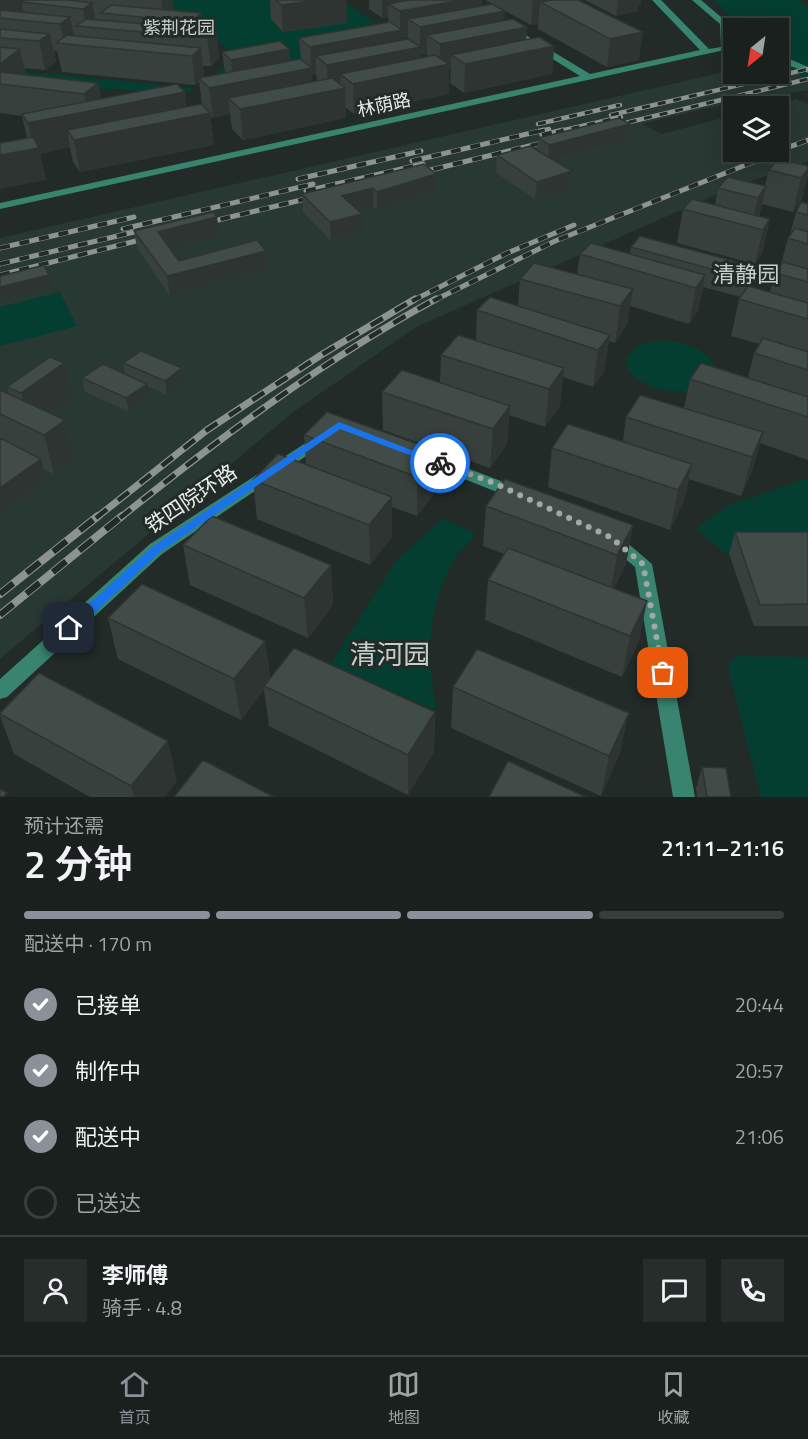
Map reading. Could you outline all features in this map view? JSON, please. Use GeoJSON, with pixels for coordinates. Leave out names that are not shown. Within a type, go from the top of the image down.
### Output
{"type":"FeatureCollection","features":[{"type":"Feature","properties":{"kind":"street"},"geometry":{"type":"LineString","coordinates":[[656,0],[705,48],[704,52]]}},
{"type":"Feature","properties":{"kind":"street"},"geometry":{"type":"LineString","coordinates":[[696,0],[723,22]]}},
{"type":"Feature","properties":{"kind":"street"},"geometry":{"type":"LineString","coordinates":[[502,24],[588,77]]}},
{"type":"Feature","properties":{"kind":"street","name":"林荫路"},"geometry":{"type":"LineString","coordinates":[[0,206],[723,49]]}},
{"type":"Feature","properties":{"kind":"street"},"geometry":{"type":"LineString","coordinates":[[789,62],[808,70]]}},
{"type":"Feature","properties":{"kind":"street","name":"铁四院环路"},"geometry":{"type":"LineString","coordinates":[[0,691],[156,549],[339,425]]}},
{"type":"Feature","properties":{"kind":"street"},"geometry":{"type":"LineString","coordinates":[[406,450],[494,483],[537,503]]}},
{"type":"Feature","properties":{"kind":"street"},"geometry":{"type":"LineString","coordinates":[[600,532],[610,537],[643,564],[684,797]]}},
{"type":"Feature","properties":{"kind":"shaded area"},"geometry":{"type":"Polygon","coordinates":[[[808,58],[808,90],[775,96],[723,96],[723,105],[642,124],[662,134],[723,118],[723,162],[789,162],[789,101],[797,99],[808,104],[808,161],[729,189],[416,327],[292,413],[0,659],[0,238],[723,72],[723,84],[789,84],[789,60],[808,58]]]}},
{"type":"Feature","properties":{"kind":"green space"},"geometry":{"type":"Polygon","coordinates":[[[126,0],[342,0],[376,23],[366,25],[392,47],[214,75],[236,55],[197,28],[126,0]]]}},
{"type":"Feature","properties":{"kind":"green space"},"geometry":{"type":"Polygon","coordinates":[[[713,0],[799,0],[808,8],[808,79],[789,69],[789,18],[732,18],[713,0]]]}},
{"type":"Feature","properties":{"kind":"green space"},"geometry":{"type":"Polygon","coordinates":[[[0,69],[193,88],[194,91],[176,94],[53,85],[0,74],[0,69]]]}},
{"type":"Feature","properties":{"kind":"green space"},"geometry":{"type":"Polygon","coordinates":[[[60,292],[77,326],[0,346],[0,307],[60,292]]]}},
{"type":"Feature","properties":{"kind":"green space"},"geometry":{"type":"Polygon","coordinates":[[[652,341],[670,341],[688,345],[704,354],[715,368],[688,391],[666,391],[651,386],[630,372],[627,360],[629,354],[635,349],[652,341]]]}},
{"type":"Feature","properties":{"kind":"green space"},"geometry":{"type":"Polygon","coordinates":[[[808,478],[808,538],[777,533],[729,556],[696,529],[727,506],[808,478]]]}},
{"type":"Feature","properties":{"kind":"green space"},"geometry":{"type":"Polygon","coordinates":[[[443,518],[476,534],[452,563],[437,602],[431,637],[431,673],[436,710],[330,665],[396,561],[443,518]]]}},
{"type":"Feature","properties":{"kind":"green space"},"geometry":{"type":"Polygon","coordinates":[[[736,656],[808,657],[808,797],[761,797],[728,667],[736,656]]]}},
{"type":"Feature","properties":{"kind":"building"},"geometry":{"type":"Polygon","coordinates":[[[25,0],[69,0],[92,3],[83,9],[22,2],[25,0]]]}},
{"type":"Feature","properties":{"kind":"building"},"geometry":{"type":"Polygon","coordinates":[[[276,0],[317,0],[281,5],[276,0]]]}},
{"type":"Feature","properties":{"kind":"building"},"geometry":{"type":"Polygon","coordinates":[[[409,0],[462,0],[400,11],[388,4],[409,0]]]}},
{"type":"Feature","properties":{"kind":"building"},"geometry":{"type":"Polygon","coordinates":[[[578,0],[643,32],[610,39],[540,2],[578,0]]]}},
{"type":"Feature","properties":{"kind":"building"},"geometry":{"type":"Polygon","coordinates":[[[492,4],[505,11],[420,27],[408,19],[492,4]]]}},
{"type":"Feature","properties":{"kind":"building"},"geometry":{"type":"Polygon","coordinates":[[[112,5],[201,13],[191,22],[100,13],[112,5]]]}},
{"type":"Feature","properties":{"kind":"building"},"geometry":{"type":"Polygon","coordinates":[[[0,10],[70,17],[60,24],[0,18],[0,10]]]}},
{"type":"Feature","properties":{"kind":"building"},"geometry":{"type":"Polygon","coordinates":[[[86,19],[216,30],[207,38],[76,26],[86,19]]]}},
{"type":"Feature","properties":{"kind":"building"},"geometry":{"type":"Polygon","coordinates":[[[513,19],[527,27],[440,44],[427,35],[513,19]]]}},
{"type":"Feature","properties":{"kind":"building"},"geometry":{"type":"Polygon","coordinates":[[[390,22],[402,30],[310,47],[299,38],[390,22]]]}},
{"type":"Feature","properties":{"kind":"building"},"geometry":{"type":"Polygon","coordinates":[[[0,29],[50,34],[39,41],[0,38],[0,29]]]}},
{"type":"Feature","properties":{"kind":"building"},"geometry":{"type":"Polygon","coordinates":[[[67,35],[201,48],[192,56],[56,43],[67,35]]]}},
{"type":"Feature","properties":{"kind":"building"},"geometry":{"type":"Polygon","coordinates":[[[539,37],[554,46],[465,64],[451,55],[539,37]]]}},
{"type":"Feature","properties":{"kind":"building"},"geometry":{"type":"Polygon","coordinates":[[[408,39],[421,47],[327,65],[316,56],[408,39]]]}},
{"type":"Feature","properties":{"kind":"building"},"geometry":{"type":"Polygon","coordinates":[[[280,41],[289,49],[231,60],[222,52],[280,41]]]}},
{"type":"Feature","properties":{"kind":"building"},"geometry":{"type":"Polygon","coordinates":[[[0,47],[20,49],[0,64],[0,47]]]}},
{"type":"Feature","properties":{"kind":"building"},"geometry":{"type":"Polygon","coordinates":[[[435,55],[449,64],[353,84],[340,74],[435,55]]]}},
{"type":"Feature","properties":{"kind":"building"},"geometry":{"type":"Polygon","coordinates":[[[300,59],[312,68],[209,88],[199,78],[300,59]]]}},
{"type":"Feature","properties":{"kind":"building"},"geometry":{"type":"Polygon","coordinates":[[[0,72],[98,83],[84,94],[0,84],[0,72]]]}},
{"type":"Feature","properties":{"kind":"building"},"geometry":{"type":"Polygon","coordinates":[[[332,78],[345,88],[240,109],[228,98],[332,78]]]}},
{"type":"Feature","properties":{"kind":"building"},"geometry":{"type":"Polygon","coordinates":[[[177,84],[185,92],[28,123],[22,114],[177,84]]]}},
{"type":"Feature","properties":{"kind":"building"},"geometry":{"type":"Polygon","coordinates":[[[201,104],[210,113],[74,140],[67,130],[201,104]]]}},
{"type":"Feature","properties":{"kind":"building"},"geometry":{"type":"Polygon","coordinates":[[[619,118],[630,124],[549,145],[538,138],[619,118]]]}},
{"type":"Feature","properties":{"kind":"building"},"geometry":{"type":"Polygon","coordinates":[[[33,137],[39,148],[0,155],[0,143],[33,137]]]}},
{"type":"Feature","properties":{"kind":"building"},"geometry":{"type":"Polygon","coordinates":[[[530,146],[572,171],[537,182],[497,155],[530,146]]]}},
{"type":"Feature","properties":{"kind":"building"},"geometry":{"type":"Polygon","coordinates":[[[776,162],[789,162],[808,166],[801,178],[769,170],[776,162]]]}},
{"type":"Feature","properties":{"kind":"building"},"geometry":{"type":"Polygon","coordinates":[[[424,164],[436,174],[377,192],[373,188],[342,196],[362,214],[330,222],[302,194],[424,164]]]}},
{"type":"Feature","properties":{"kind":"building"},"geometry":{"type":"Polygon","coordinates":[[[728,177],[766,186],[758,198],[718,188],[728,177]]]}},
{"type":"Feature","properties":{"kind":"building"},"geometry":{"type":"Polygon","coordinates":[[[692,199],[770,219],[763,230],[683,209],[692,199]]]}},
{"type":"Feature","properties":{"kind":"building"},"geometry":{"type":"Polygon","coordinates":[[[801,202],[808,204],[808,215],[796,212],[801,202]]]}},
{"type":"Feature","properties":{"kind":"building"},"geometry":{"type":"Polygon","coordinates":[[[213,212],[217,217],[158,232],[179,261],[257,240],[266,251],[167,276],[134,231],[213,212]]]}},
{"type":"Feature","properties":{"kind":"building"},"geometry":{"type":"Polygon","coordinates":[[[795,228],[808,232],[808,244],[788,238],[795,228]]]}},
{"type":"Feature","properties":{"kind":"building"},"geometry":{"type":"Polygon","coordinates":[[[640,236],[756,267],[748,279],[631,247],[640,236]]]}},
{"type":"Feature","properties":{"kind":"building"},"geometry":{"type":"Polygon","coordinates":[[[591,243],[705,275],[696,288],[580,254],[591,243]]]}},
{"type":"Feature","properties":{"kind":"building"},"geometry":{"type":"Polygon","coordinates":[[[783,262],[808,269],[808,282],[775,273],[783,262]]]}},
{"type":"Feature","properties":{"kind":"building"},"geometry":{"type":"Polygon","coordinates":[[[534,263],[633,289],[620,306],[520,279],[534,263]]]}},
{"type":"Feature","properties":{"kind":"building"},"geometry":{"type":"Polygon","coordinates":[[[44,265],[49,275],[0,287],[0,276],[44,265]]]}},
{"type":"Feature","properties":{"kind":"building"},"geometry":{"type":"Polygon","coordinates":[[[748,286],[808,303],[808,319],[739,299],[748,286]]]}},
{"type":"Feature","properties":{"kind":"building"},"geometry":{"type":"Polygon","coordinates":[[[490,297],[610,335],[598,350],[477,310],[490,297]]]}},
{"type":"Feature","properties":{"kind":"building"},"geometry":{"type":"Polygon","coordinates":[[[458,335],[564,368],[549,389],[441,355],[458,335]]]}},
{"type":"Feature","properties":{"kind":"building"},"geometry":{"type":"Polygon","coordinates":[[[763,338],[808,352],[808,370],[754,353],[763,338]]]}},
{"type":"Feature","properties":{"kind":"building"},"geometry":{"type":"Polygon","coordinates":[[[141,351],[182,368],[165,381],[123,363],[141,351]]]}},
{"type":"Feature","properties":{"kind":"building"},"geometry":{"type":"Polygon","coordinates":[[[50,357],[64,363],[21,393],[7,387],[50,357]]]}},
{"type":"Feature","properties":{"kind":"building"},"geometry":{"type":"Polygon","coordinates":[[[701,363],[808,397],[808,417],[690,379],[701,363]]]}},
{"type":"Feature","properties":{"kind":"building"},"geometry":{"type":"Polygon","coordinates":[[[103,364],[147,384],[126,398],[82,378],[103,364]]]}},
{"type":"Feature","properties":{"kind":"building"},"geometry":{"type":"Polygon","coordinates":[[[402,370],[510,406],[493,429],[382,392],[402,370]]]}},
{"type":"Feature","properties":{"kind":"building"},"geometry":{"type":"Polygon","coordinates":[[[0,390],[65,420],[44,435],[0,414],[0,390]]]}},
{"type":"Feature","properties":{"kind":"building"},"geometry":{"type":"Polygon","coordinates":[[[640,395],[763,432],[752,457],[626,417],[640,395]]]}},
{"type":"Feature","properties":{"kind":"building"},"geometry":{"type":"Polygon","coordinates":[[[327,412],[438,451],[417,477],[304,435],[327,412]]]}},
{"type":"Feature","properties":{"kind":"building"},"geometry":{"type":"Polygon","coordinates":[[[568,424],[692,464],[678,490],[552,448],[568,424]]]}},
{"type":"Feature","properties":{"kind":"building"},"geometry":{"type":"Polygon","coordinates":[[[0,438],[41,459],[0,488],[0,438]]]}},
{"type":"Feature","properties":{"kind":"building"},"geometry":{"type":"Polygon","coordinates":[[[278,454],[392,497],[369,525],[253,480],[278,454]]]}},
{"type":"Feature","properties":{"kind":"building"},"geometry":{"type":"Polygon","coordinates":[[[505,479],[633,525],[617,555],[486,506],[505,479]]]}},
{"type":"Feature","properties":{"kind":"building"},"geometry":{"type":"Polygon","coordinates":[[[212,516],[331,565],[304,598],[183,545],[212,516]]]}},
{"type":"Feature","properties":{"kind":"building"},"geometry":{"type":"Polygon","coordinates":[[[735,532],[808,532],[808,604],[760,605],[735,532]]]}},
{"type":"Feature","properties":{"kind":"building"},"geometry":{"type":"Polygon","coordinates":[[[508,548],[647,601],[630,636],[488,580],[508,548]]]}},
{"type":"Feature","properties":{"kind":"building"},"geometry":{"type":"Polygon","coordinates":[[[142,584],[265,641],[234,679],[108,618],[142,584]]]}},
{"type":"Feature","properties":{"kind":"building"},"geometry":{"type":"Polygon","coordinates":[[[294,648],[435,712],[408,755],[264,686],[294,648]]]}},
{"type":"Feature","properties":{"kind":"building"},"geometry":{"type":"Polygon","coordinates":[[[477,649],[629,713],[609,756],[453,687],[477,649]]]}},
{"type":"Feature","properties":{"kind":"building"},"geometry":{"type":"Polygon","coordinates":[[[39,673],[168,741],[131,786],[0,714],[39,673]]]}},
{"type":"Feature","properties":{"kind":"building"},"geometry":{"type":"Polygon","coordinates":[[[203,760],[274,797],[174,797],[203,760]]]}},
{"type":"Feature","properties":{"kind":"building"},"geometry":{"type":"Polygon","coordinates":[[[508,761],[586,797],[489,797],[508,761]]]}},
{"type":"Feature","properties":{"kind":"building"},"geometry":{"type":"Polygon","coordinates":[[[702,767],[726,768],[731,797],[707,797],[702,767]]]}},
{"type":"Feature","properties":{"kind":"building"},"geometry":{"type":"Polygon","coordinates":[[[0,789],[7,793],[3,797],[0,797],[0,789]]]}},
{"type":"Feature","properties":{"kind":"railway"},"geometry":{"type":"LineString","coordinates":[[611,115],[808,69]]}},
{"type":"Feature","properties":{"kind":"railway"},"geometry":{"type":"LineString","coordinates":[[613,126],[808,79]]}},
{"type":"Feature","properties":{"kind":"railway"},"geometry":{"type":"LineString","coordinates":[[538,124],[620,105]]}},
{"type":"Feature","properties":{"kind":"railway"},"geometry":{"type":"LineString","coordinates":[[556,132],[621,117]]}},
{"type":"Feature","properties":{"kind":"railway"},"geometry":{"type":"LineString","coordinates":[[537,132],[549,129]]}},
{"type":"Feature","properties":{"kind":"railway"},"geometry":{"type":"LineString","coordinates":[[412,161],[544,130]]}},
{"type":"Feature","properties":{"kind":"railway"},"geometry":{"type":"LineString","coordinates":[[542,135],[563,130]]}},
{"type":"Feature","properties":{"kind":"railway"},"geometry":{"type":"LineString","coordinates":[[414,174],[554,140]]}},
{"type":"Feature","properties":{"kind":"railway"},"geometry":{"type":"LineString","coordinates":[[789,147],[808,140]]}},
{"type":"Feature","properties":{"kind":"railway"},"geometry":{"type":"LineString","coordinates":[[298,179],[421,151]]}},
{"type":"Feature","properties":{"kind":"railway"},"geometry":{"type":"LineString","coordinates":[[433,301],[555,241],[753,162]]}},
{"type":"Feature","properties":{"kind":"railway"},"geometry":{"type":"LineString","coordinates":[[306,191],[423,164]]}},
{"type":"Feature","properties":{"kind":"railway"},"geometry":{"type":"LineString","coordinates":[[123,229],[313,184]]}},
{"type":"Feature","properties":{"kind":"railway"},"geometry":{"type":"LineString","coordinates":[[201,224],[318,196]]}},
{"type":"Feature","properties":{"kind":"railway"},"geometry":{"type":"LineString","coordinates":[[0,248],[134,217]]}},
{"type":"Feature","properties":{"kind":"railway"},"geometry":{"type":"LineString","coordinates":[[412,301],[505,254],[574,225]]}},
{"type":"Feature","properties":{"kind":"railway"},"geometry":{"type":"LineString","coordinates":[[0,264],[134,232]]}},
{"type":"Feature","properties":{"kind":"railway"},"geometry":{"type":"LineString","coordinates":[[0,275],[152,237]]}},
{"type":"Feature","properties":{"kind":"railway"},"geometry":{"type":"LineString","coordinates":[[96,518],[207,430],[321,355],[415,299]]}},
{"type":"Feature","properties":{"kind":"railway"},"geometry":{"type":"LineString","coordinates":[[120,518],[273,401],[353,348],[436,299]]}},
{"type":"Feature","properties":{"kind":"railway"},"geometry":{"type":"LineString","coordinates":[[0,594],[98,516]]}},
{"type":"Feature","properties":{"kind":"railway"},"geometry":{"type":"LineString","coordinates":[[0,615],[122,516]]}},
{"type":"Feature","properties":{"kind":"way so far"},"geometry":{"type":"LineString","coordinates":[[440,463],[494,483],[610,537],[643,564],[663,673]]}},
{"type":"Feature","properties":{"kind":"district","name":"紫荆花园"},"geometry":{"type":"Point","coordinates":[179,28]}},
{"type":"Feature","properties":{"kind":"district","name":"清静园"},"geometry":{"type":"Point","coordinates":[746,274]}},
{"type":"Feature","properties":{"kind":"district","name":"清河园"},"geometry":{"type":"Point","coordinates":[390,655]}},
{"type":"Feature","properties":{"kind":"route"},"geometry":{"type":"LineString","coordinates":[[69,628],[156,549],[339,425],[440,463]]}}]}
